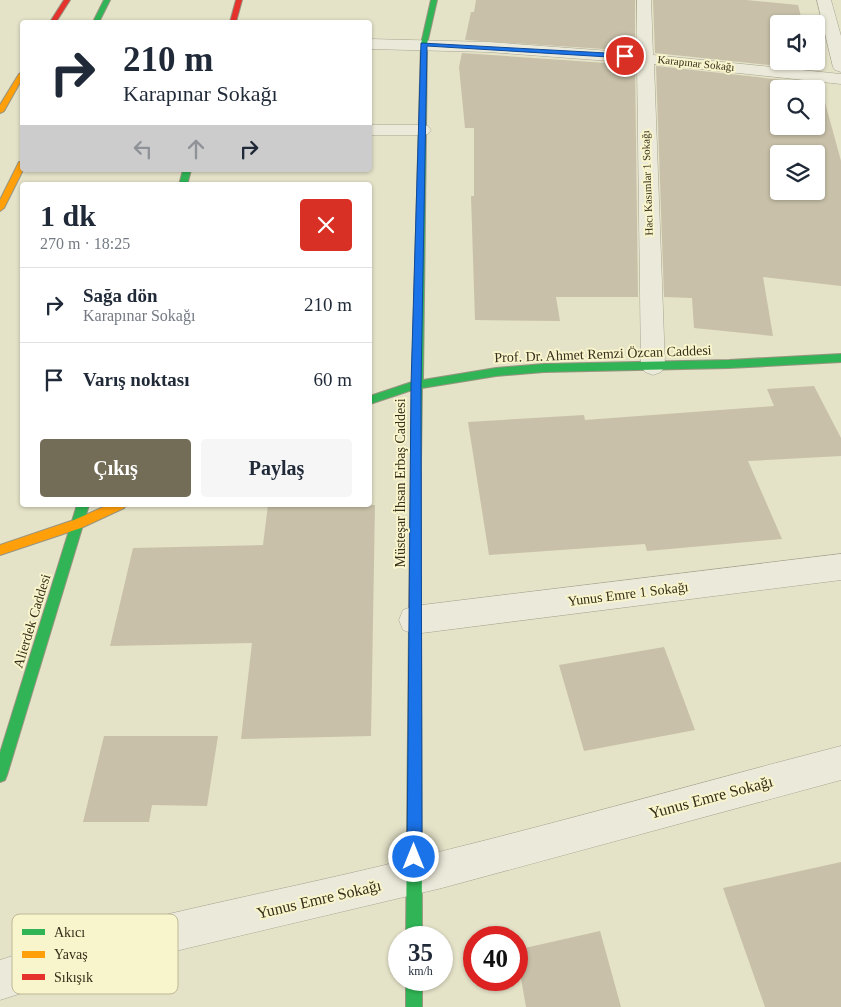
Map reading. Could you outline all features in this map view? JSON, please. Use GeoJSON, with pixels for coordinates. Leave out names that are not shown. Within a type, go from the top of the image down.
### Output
{"type":"FeatureCollection","features":[{"type":"Feature","properties":{"kind":"street"},"geometry":{"type":"LineString","coordinates":[[54,20],[67,0]]}},
{"type":"Feature","properties":{"kind":"street"},"geometry":{"type":"LineString","coordinates":[[97,20],[107,0]]}},
{"type":"Feature","properties":{"kind":"street"},"geometry":{"type":"LineString","coordinates":[[234,20],[239,0]]}},
{"type":"Feature","properties":{"kind":"street","name":"Müsteşar İhsan Erbaş Caddesi"},"geometry":{"type":"LineString","coordinates":[[414,926],[416,385],[424,44],[434,0]]}},
{"type":"Feature","properties":{"kind":"street","name":"Hacı Kasımlar 1 Sokağı"},"geometry":{"type":"LineString","coordinates":[[644,0],[653,366]]}},
{"type":"Feature","properties":{"kind":"street"},"geometry":{"type":"LineString","coordinates":[[824,0],[841,67]]}},
{"type":"Feature","properties":{"kind":"street","name":"Karapınar Sokağı"},"geometry":{"type":"LineString","coordinates":[[372,44],[424,44],[644,57],[841,79]]}},
{"type":"Feature","properties":{"kind":"street"},"geometry":{"type":"LineString","coordinates":[[0,111],[20,77]]}},
{"type":"Feature","properties":{"kind":"street"},"geometry":{"type":"LineString","coordinates":[[372,130],[422,130]]}},
{"type":"Feature","properties":{"kind":"street"},"geometry":{"type":"LineString","coordinates":[[0,208],[20,168]]}},
{"type":"Feature","properties":{"kind":"street","name":"Prof. Dr. Ahmet Remzi Özcan Caddesi"},"geometry":{"type":"LineString","coordinates":[[372,399],[416,385],[525,370],[729,364],[841,358]]}},
{"type":"Feature","properties":{"kind":"street","name":"Alierdek Caddesi"},"geometry":{"type":"LineString","coordinates":[[0,775],[82,507]]}},
{"type":"Feature","properties":{"kind":"street"},"geometry":{"type":"LineString","coordinates":[[0,550],[77,524],[115,507]]}},
{"type":"Feature","properties":{"kind":"street","name":"Yunus Emre 1 Sokağı"},"geometry":{"type":"LineString","coordinates":[[414,620],[841,567]]}},
{"type":"Feature","properties":{"kind":"street","name":"Yunus Emre Sokağı"},"geometry":{"type":"LineString","coordinates":[[178,930],[275,910],[414,877],[841,762]]}},
{"type":"Feature","properties":{"kind":"street","name":"Yunus Emre Sokağı"},"geometry":{"type":"LineString","coordinates":[[0,980],[12,976]]}},
{"type":"Feature","properties":{"kind":"street"},"geometry":{"type":"LineString","coordinates":[[414,991],[414,1007]]}},
{"type":"Feature","properties":{"kind":"building"},"geometry":{"type":"Polygon","coordinates":[[[476,0],[635,0],[635,51],[465,40],[471,12],[474,12],[476,0]]]}},
{"type":"Feature","properties":{"kind":"building"},"geometry":{"type":"Polygon","coordinates":[[[653,0],[746,0],[798,5],[801,15],[770,15],[770,65],[655,53],[653,0]]]}},
{"type":"Feature","properties":{"kind":"building"},"geometry":{"type":"Polygon","coordinates":[[[462,53],[635,65],[638,297],[556,297],[560,321],[475,320],[471,196],[474,196],[474,128],[465,128],[459,67],[462,53]]]}},
{"type":"Feature","properties":{"kind":"building"},"geometry":{"type":"Polygon","coordinates":[[[656,66],[784,80],[770,80],[770,135],[825,135],[825,102],[841,161],[841,286],[763,277],[773,336],[694,328],[692,298],[664,297],[656,66]]]}},
{"type":"Feature","properties":{"kind":"building"},"geometry":{"type":"Polygon","coordinates":[[[814,386],[841,438],[841,456],[748,461],[782,539],[647,551],[645,544],[489,555],[468,422],[584,415],[585,420],[774,406],[767,389],[814,386]]]}},
{"type":"Feature","properties":{"kind":"building"},"geometry":{"type":"Polygon","coordinates":[[[372,505],[375,505],[371,736],[241,739],[252,643],[110,646],[133,548],[263,545],[268,507],[372,507],[372,505]]]}},
{"type":"Feature","properties":{"kind":"building"},"geometry":{"type":"Polygon","coordinates":[[[664,647],[695,730],[584,751],[559,665],[664,647]]]}},
{"type":"Feature","properties":{"kind":"building"},"geometry":{"type":"Polygon","coordinates":[[[104,736],[218,736],[207,806],[152,805],[149,822],[83,822],[104,736]]]}},
{"type":"Feature","properties":{"kind":"building"},"geometry":{"type":"Polygon","coordinates":[[[841,862],[841,1007],[765,1007],[723,888],[841,862]]]}},
{"type":"Feature","properties":{"kind":"building"},"geometry":{"type":"Polygon","coordinates":[[[600,931],[621,1007],[526,1007],[523,991],[528,991],[528,947],[600,931]]]}},
{"type":"Feature","properties":{"kind":"traffic: fast"},"geometry":{"type":"LineString","coordinates":[[97,20],[107,0]]}},
{"type":"Feature","properties":{"kind":"traffic: fast"},"geometry":{"type":"LineString","coordinates":[[416,460],[424,44],[434,0]]}},
{"type":"Feature","properties":{"kind":"traffic: fast"},"geometry":{"type":"LineString","coordinates":[[184,182],[186,172]]}},
{"type":"Feature","properties":{"kind":"traffic: fast"},"geometry":{"type":"LineString","coordinates":[[372,399],[416,385],[496,372],[544,368],[729,364],[841,358]]}},
{"type":"Feature","properties":{"kind":"traffic: fast"},"geometry":{"type":"LineString","coordinates":[[0,775],[82,507]]}},
{"type":"Feature","properties":{"kind":"traffic: fast"},"geometry":{"type":"LineString","coordinates":[[414,926],[415,626]]}},
{"type":"Feature","properties":{"kind":"traffic: fast"},"geometry":{"type":"LineString","coordinates":[[414,991],[414,1007]]}},
{"type":"Feature","properties":{"kind":"traffic: slow"},"geometry":{"type":"LineString","coordinates":[[0,111],[20,77]]}},
{"type":"Feature","properties":{"kind":"traffic: slow"},"geometry":{"type":"LineString","coordinates":[[0,208],[20,168]]}},
{"type":"Feature","properties":{"kind":"traffic: slow"},"geometry":{"type":"LineString","coordinates":[[0,550],[77,524],[115,507]]}},
{"type":"Feature","properties":{"kind":"traffic: jam"},"geometry":{"type":"LineString","coordinates":[[54,20],[67,0]]}},
{"type":"Feature","properties":{"kind":"traffic: jam"},"geometry":{"type":"LineString","coordinates":[[234,20],[239,0]]}},
{"type":"Feature","properties":{"kind":"traffic: jam"},"geometry":{"type":"LineString","coordinates":[[415,626],[416,460]]}},
{"type":"Feature","properties":{"kind":"route"},"geometry":{"type":"LineString","coordinates":[[414,857],[416,385],[424,44],[625,56]]}}]}
